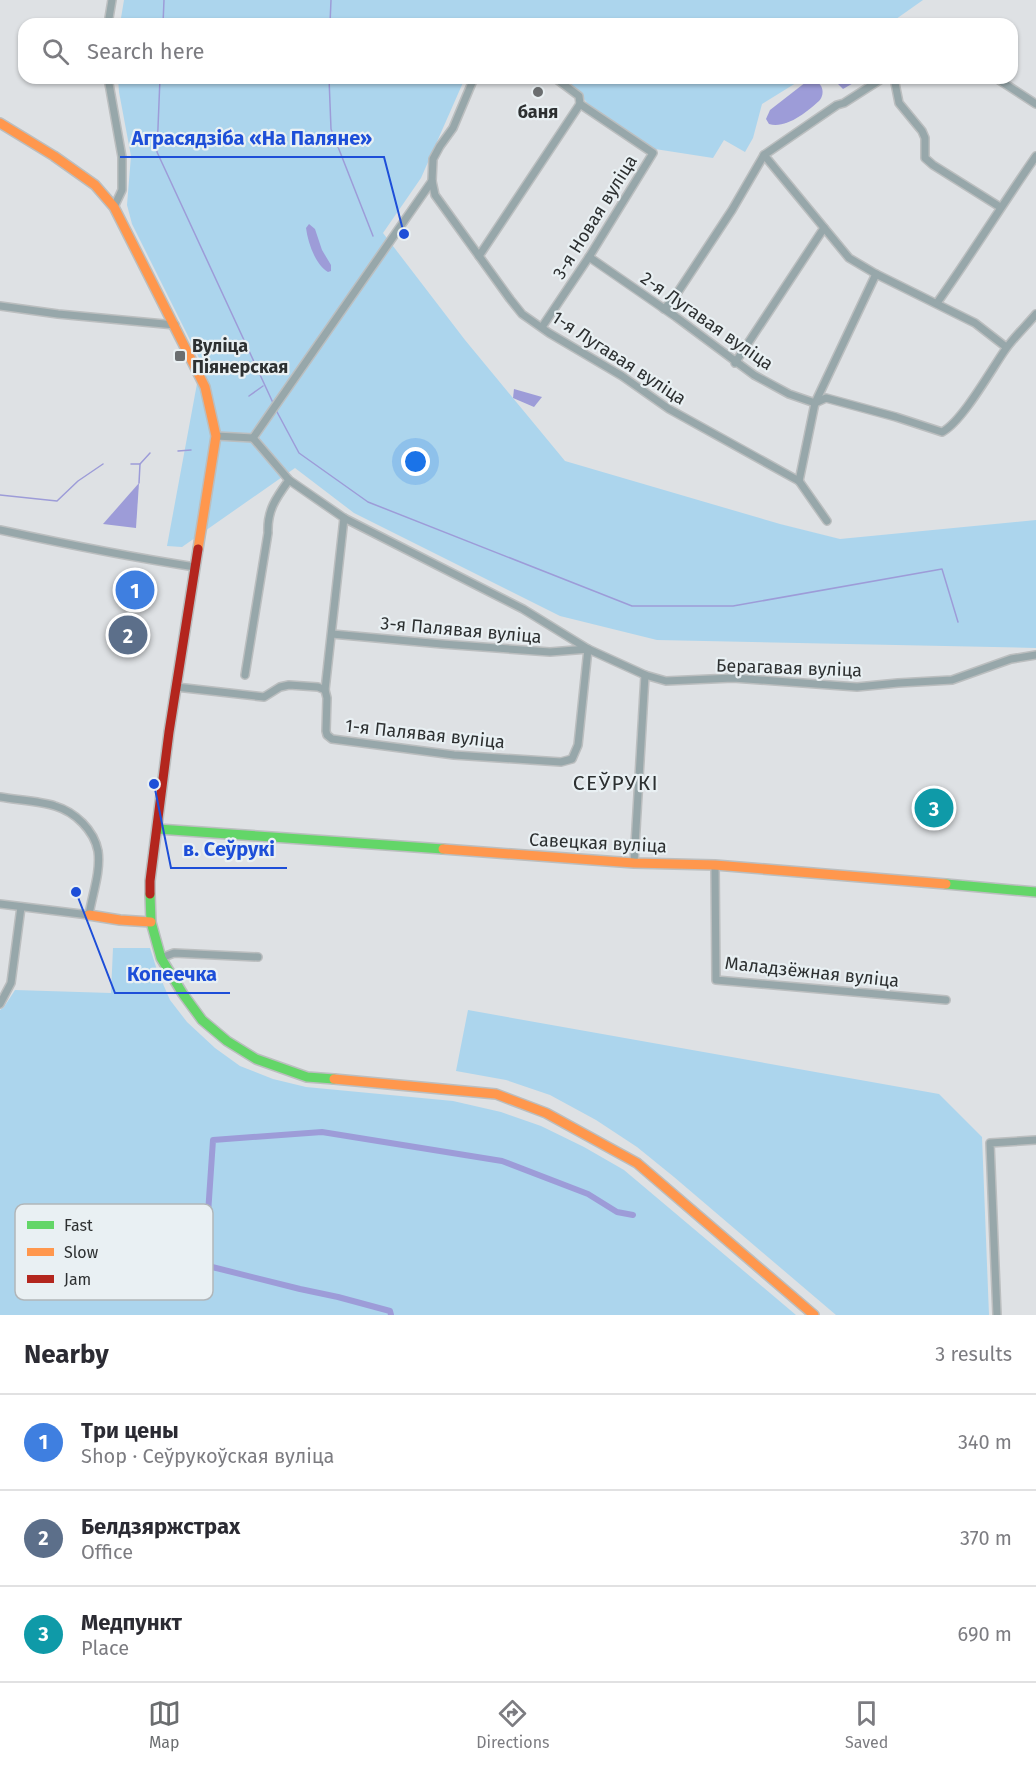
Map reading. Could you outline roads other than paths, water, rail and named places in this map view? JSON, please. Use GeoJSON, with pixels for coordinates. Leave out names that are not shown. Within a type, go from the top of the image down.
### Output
{"type":"FeatureCollection","features":[{"type":"Feature","properties":{"kind":"street"},"geometry":{"type":"LineString","coordinates":[[109,18],[112,0]]}},
{"type":"Feature","properties":{"kind":"street"},"geometry":{"type":"LineString","coordinates":[[109,84],[122,157],[122,190],[114,207]]}},
{"type":"Feature","properties":{"kind":"street"},"geometry":{"type":"LineString","coordinates":[[216,436],[254,438],[432,181],[434,159],[440,146],[453,129],[472,84]]}},
{"type":"Feature","properties":{"kind":"street"},"geometry":{"type":"LineString","coordinates":[[479,256],[580,104],[579,96],[563,84]]}},
{"type":"Feature","properties":{"kind":"street"},"geometry":{"type":"LineString","coordinates":[[664,309],[674,298],[732,210],[764,155],[837,105],[874,84]]}},
{"type":"Feature","properties":{"kind":"street"},"geometry":{"type":"LineString","coordinates":[[895,84],[899,103],[925,138],[925,158],[1000,207]]}},
{"type":"Feature","properties":{"kind":"street"},"geometry":{"type":"LineString","coordinates":[[1005,84],[1036,104]]}},
{"type":"Feature","properties":{"kind":"street","name":"3-я Новая вуліца"},"geometry":{"type":"LineString","coordinates":[[542,327],[589,257],[653,153],[580,104]]}},
{"type":"Feature","properties":{"kind":"street"},"geometry":{"type":"LineString","coordinates":[[0,123],[54,156],[95,185],[114,207],[205,387],[216,436],[169,732],[150,881],[151,922],[161,958],[183,994],[202,1020],[227,1041],[256,1059],[307,1077],[496,1094],[546,1113],[637,1163],[814,1315]]}},
{"type":"Feature","properties":{"kind":"street"},"geometry":{"type":"LineString","coordinates":[[764,155],[849,258],[975,324],[1006,347]]}},
{"type":"Feature","properties":{"kind":"street"},"geometry":{"type":"LineString","coordinates":[[937,303],[971,256],[1000,207],[1036,156]]}},
{"type":"Feature","properties":{"kind":"street","name":"1-я Лугавая вуліца"},"geometry":{"type":"LineString","coordinates":[[432,181],[435,195],[522,314],[622,376],[669,409],[799,481],[827,521]]}},
{"type":"Feature","properties":{"kind":"street"},"geometry":{"type":"LineString","coordinates":[[735,363],[824,228]]}},
{"type":"Feature","properties":{"kind":"street","name":"2-я Лугавая вуліца"},"geometry":{"type":"LineString","coordinates":[[589,257],[664,309],[735,363],[789,394],[815,404],[826,398],[942,432],[950,429],[979,390],[1006,347],[1036,314]]}},
{"type":"Feature","properties":{"kind":"street"},"geometry":{"type":"LineString","coordinates":[[799,481],[815,404],[876,274]]}},
{"type":"Feature","properties":{"kind":"street"},"geometry":{"type":"LineString","coordinates":[[0,306],[175,326]]}},
{"type":"Feature","properties":{"kind":"street","name":"Берагавая вуліца"},"geometry":{"type":"LineString","coordinates":[[254,438],[289,480],[344,518],[523,609],[588,649],[645,675],[666,681],[733,678],[857,687],[952,680],[1011,659],[1036,655]]}},
{"type":"Feature","properties":{"kind":"street"},"geometry":{"type":"LineString","coordinates":[[245,675],[268,522],[273,502],[289,480]]}},
{"type":"Feature","properties":{"kind":"street"},"geometry":{"type":"LineString","coordinates":[[176,687],[264,697],[280,687],[289,685],[318,687],[325,690],[344,518]]}},
{"type":"Feature","properties":{"kind":"street"},"geometry":{"type":"LineString","coordinates":[[0,530],[81,548],[195,567]]}},
{"type":"Feature","properties":{"kind":"street","name":"3-я Палявая вуліца"},"geometry":{"type":"LineString","coordinates":[[332,634],[550,652],[588,649]]}},
{"type":"Feature","properties":{"kind":"street","name":"1-я Палявая вуліца"},"geometry":{"type":"LineString","coordinates":[[325,690],[327,698],[326,731],[332,739],[454,755],[561,762],[572,759],[578,745],[588,649]]}},
{"type":"Feature","properties":{"kind":"street"},"geometry":{"type":"LineString","coordinates":[[634,863],[645,675]]}},
{"type":"Feature","properties":{"kind":"street"},"geometry":{"type":"LineString","coordinates":[[0,797],[55,806],[75,816],[88,829],[98,851],[97,877],[89,915]]}},
{"type":"Feature","properties":{"kind":"street","name":"Савецкая вуліца"},"geometry":{"type":"LineString","coordinates":[[158,829],[634,863],[715,865],[1036,892]]}},
{"type":"Feature","properties":{"kind":"street","name":"Маладзёжная вуліца"},"geometry":{"type":"LineString","coordinates":[[715,865],[716,980],[946,1000]]}},
{"type":"Feature","properties":{"kind":"street"},"geometry":{"type":"LineString","coordinates":[[0,904],[151,922]]}},
{"type":"Feature","properties":{"kind":"street"},"geometry":{"type":"LineString","coordinates":[[0,1004],[11,983],[21,907]]}},
{"type":"Feature","properties":{"kind":"street"},"geometry":{"type":"LineString","coordinates":[[161,958],[174,953],[258,957]]}},
{"type":"Feature","properties":{"kind":"street"},"geometry":{"type":"LineString","coordinates":[[997,1315],[990,1143],[1036,1140]]}},
{"type":"Feature","properties":{"kind":"water"},"geometry":{"type":"Polygon","coordinates":[[[803,84],[820,84],[822,88],[819,101],[789,122],[769,124],[766,119],[770,110],[803,84]]]}},
{"type":"Feature","properties":{"kind":"water"},"geometry":{"type":"Polygon","coordinates":[[[838,84],[852,84],[843,89],[838,84]]]}},
{"type":"Feature","properties":{"kind":"water"},"geometry":{"type":"Polygon","coordinates":[[[309,224],[315,229],[322,250],[331,265],[331,271],[328,272],[319,264],[313,253],[306,228],[309,224]]]}},
{"type":"Feature","properties":{"kind":"water"},"geometry":{"type":"Polygon","coordinates":[[[514,389],[542,397],[534,407],[513,398],[514,389]]]}},
{"type":"Feature","properties":{"kind":"water"},"geometry":{"type":"Polygon","coordinates":[[[139,483],[136,528],[103,524],[139,483]]]}},
{"type":"Feature","properties":{"kind":"waterway"},"geometry":{"type":"LineString","coordinates":[[163,18],[164,0]]}},
{"type":"Feature","properties":{"kind":"waterway"},"geometry":{"type":"LineString","coordinates":[[330,18],[331,0]]}},
{"type":"Feature","properties":{"kind":"waterway"},"geometry":{"type":"LineString","coordinates":[[160,84],[157,152],[274,405]]}},
{"type":"Feature","properties":{"kind":"waterway"},"geometry":{"type":"LineString","coordinates":[[329,84],[331,129],[373,236]]}},
{"type":"Feature","properties":{"kind":"waterway"},"geometry":{"type":"LineString","coordinates":[[249,396],[263,386]]}},
{"type":"Feature","properties":{"kind":"waterway"},"geometry":{"type":"LineString","coordinates":[[276,410],[299,453],[368,502],[632,606],[733,606],[942,569],[958,622]]}},
{"type":"Feature","properties":{"kind":"waterway"},"geometry":{"type":"LineString","coordinates":[[178,451],[191,450]]}},
{"type":"Feature","properties":{"kind":"waterway"},"geometry":{"type":"LineString","coordinates":[[139,483],[140,464],[150,453]]}},
{"type":"Feature","properties":{"kind":"waterway"},"geometry":{"type":"LineString","coordinates":[[0,495],[57,501],[78,481],[103,464]]}},
{"type":"Feature","properties":{"kind":"waterway"},"geometry":{"type":"LineString","coordinates":[[131,464],[140,464]]}},
{"type":"Feature","properties":{"kind":"waterway"},"geometry":{"type":"LineString","coordinates":[[209,1204],[213,1140],[322,1132],[502,1161],[588,1194],[617,1212],[633,1215]]}},
{"type":"Feature","properties":{"kind":"waterway"},"geometry":{"type":"LineString","coordinates":[[213,1267],[338,1297],[390,1311],[391,1315]]}},
{"type":"Feature","properties":{"kind":"place","name":"баня"},"geometry":{"type":"Point","coordinates":[538,92]}},
{"type":"Feature","properties":{"kind":"place","name":"Аграсядзіба «На Паляне»"},"geometry":{"type":"Point","coordinates":[404,234]}},
{"type":"Feature","properties":{"kind":"place","name":"Вуліца Піянерская"},"geometry":{"type":"Point","coordinates":[180,356]}},
{"type":"Feature","properties":{"kind":"place","name":"Три цены"},"geometry":{"type":"Point","coordinates":[135,590]}},
{"type":"Feature","properties":{"kind":"place","name":"Белдзяржстрах"},"geometry":{"type":"Point","coordinates":[128,635]}},
{"type":"Feature","properties":{"kind":"place","name":"в. Сеўрукі"},"geometry":{"type":"Point","coordinates":[154,784]}},
{"type":"Feature","properties":{"kind":"place","name":"Медпункт"},"geometry":{"type":"Point","coordinates":[934,808]}},
{"type":"Feature","properties":{"kind":"place","name":"Копеечка"},"geometry":{"type":"Point","coordinates":[76,892]}},
{"type":"Feature","properties":{"kind":"district","name":"СЕЎРУКІ"},"geometry":{"type":"Point","coordinates":[616,783]}}]}
